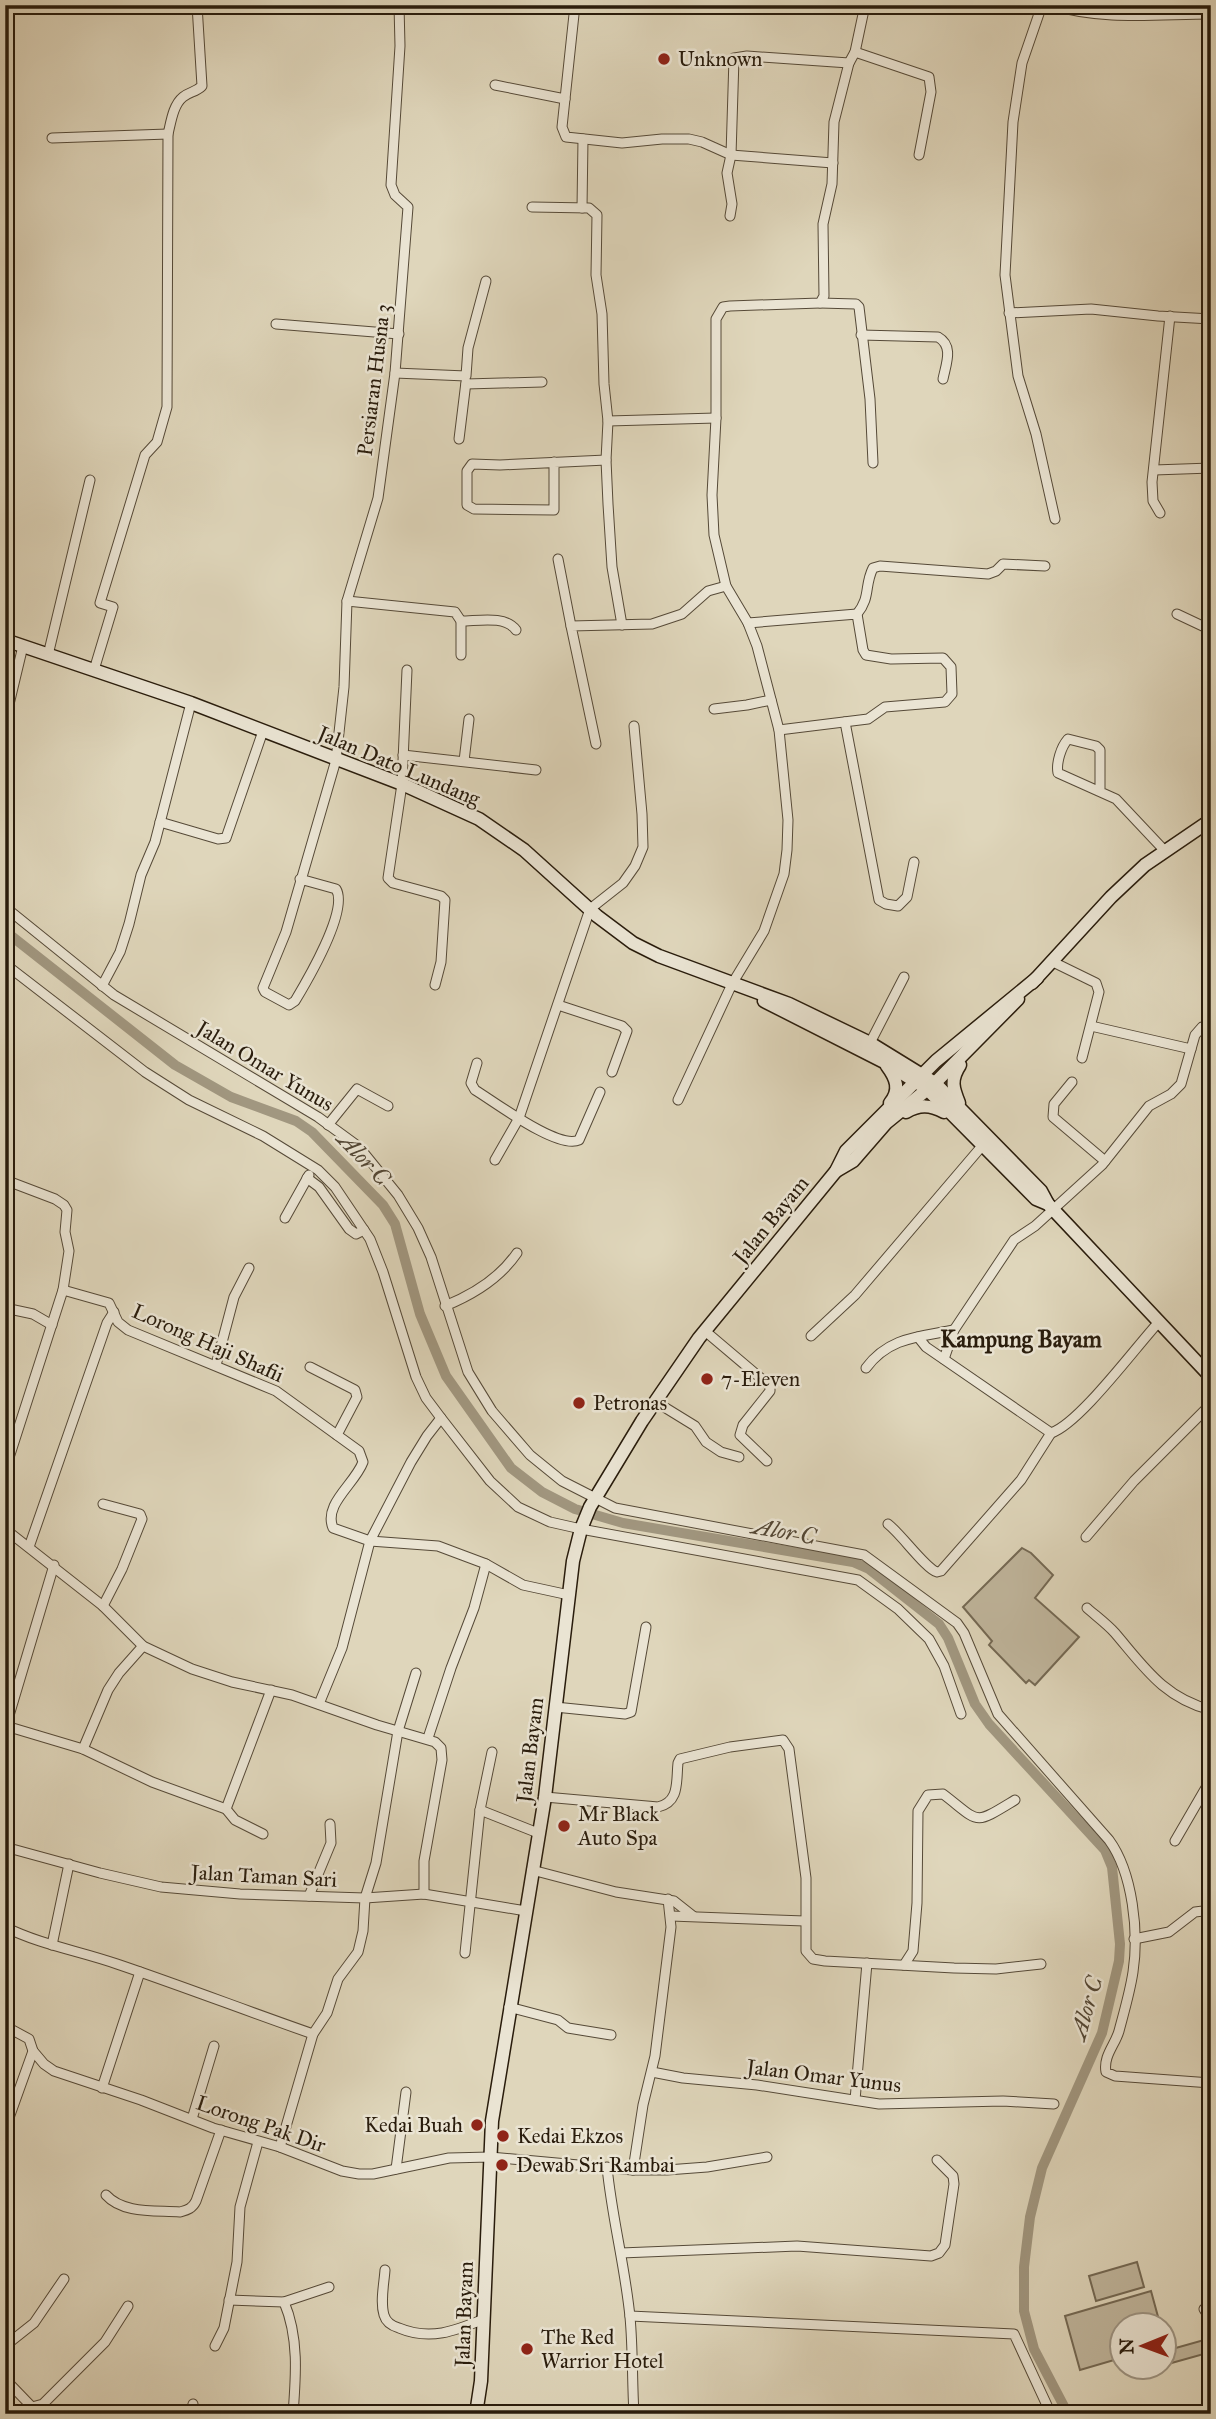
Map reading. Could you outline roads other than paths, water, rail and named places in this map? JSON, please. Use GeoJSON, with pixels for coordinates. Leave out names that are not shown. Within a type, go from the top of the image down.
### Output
{"type":"FeatureCollection","features":[{"type":"Feature","properties":{"kind":"main road","name":"Jalan Dato Lundang"},"geometry":{"type":"LineString","coordinates":[[5,640],[191,703],[402,784],[462,811],[502,833],[633,943],[659,956],[789,1004],[870,1043],[885,1058]]}},
{"type":"Feature","properties":{"kind":"main road"},"geometry":{"type":"LineString","coordinates":[[882,1120],[928,1105],[959,1114],[952,1084],[954,1073],[970,1050],[1111,897],[1164,850],[1211,820]]}},
{"type":"Feature","properties":{"kind":"main road"},"geometry":{"type":"LineString","coordinates":[[925,1083],[936,1061],[1037,978]]}},
{"type":"Feature","properties":{"kind":"main road","name":"Jalan Dato Lundang"},"geometry":{"type":"LineString","coordinates":[[738,986],[784,1013],[885,1058],[925,1083],[1041,1191],[1050,1207],[1211,1377]]}},
{"type":"Feature","properties":{"kind":"main road"},"geometry":{"type":"LineString","coordinates":[[925,1083],[970,1050]]}},
{"type":"Feature","properties":{"kind":"main road"},"geometry":{"type":"LineString","coordinates":[[885,1058],[928,1063],[936,1061]]}},
{"type":"Feature","properties":{"kind":"main road"},"geometry":{"type":"LineString","coordinates":[[882,1120],[895,1097],[897,1086],[885,1058]]}},
{"type":"Feature","properties":{"kind":"main road","name":"Jalan Bayam"},"geometry":{"type":"LineString","coordinates":[[476,2414],[481,2381],[492,2121],[545,1797],[573,1561],[582,1527],[619,1456],[705,1331],[835,1171],[853,1161],[882,1120],[925,1083]]}},
{"type":"Feature","properties":{"kind":"main road","name":"Jalan Dato Lundang"},"geometry":{"type":"LineString","coordinates":[[959,1114],[982,1146],[1036,1199],[1050,1207]]}},
{"type":"Feature","properties":{"kind":"street"},"geometry":{"type":"LineString","coordinates":[[94,670],[113,607],[100,603],[145,455],[157,442],[167,407],[168,134],[176,105],[184,96],[202,86],[197,5]]}},
{"type":"Feature","properties":{"kind":"street","name":"Persiaran Husna 3"},"geometry":{"type":"LineString","coordinates":[[300,879],[337,889],[340,896],[323,952],[295,1001],[285,1004],[263,988],[286,932],[300,879],[336,760],[344,687],[348,601],[378,498],[395,373],[408,207],[395,195],[391,186],[400,46],[399,5]]}},
{"type":"Feature","properties":{"kind":"street"},"geometry":{"type":"LineString","coordinates":[[575,5],[562,127],[564,135],[622,143],[689,139],[731,155],[833,163]]}},
{"type":"Feature","properties":{"kind":"street"},"geometry":{"type":"LineString","coordinates":[[820,303],[825,286],[822,224],[832,184],[834,122],[849,63],[855,52],[865,5]]}},
{"type":"Feature","properties":{"kind":"street"},"geometry":{"type":"LineString","coordinates":[[1042,5],[1023,63],[1013,122],[1005,275],[1018,376],[1036,434],[1055,519]]}},
{"type":"Feature","properties":{"kind":"street"},"geometry":{"type":"LineString","coordinates":[[1052,5],[1099,14],[1211,14]]}},
{"type":"Feature","properties":{"kind":"street"},"geometry":{"type":"LineString","coordinates":[[855,52],[929,77],[931,92],[919,155]]}},
{"type":"Feature","properties":{"kind":"street"},"geometry":{"type":"LineString","coordinates":[[730,216],[732,204],[727,173],[731,155],[734,58],[747,56],[849,63]]}},
{"type":"Feature","properties":{"kind":"street"},"geometry":{"type":"LineString","coordinates":[[495,85],[565,99]]}},
{"type":"Feature","properties":{"kind":"street"},"geometry":{"type":"LineString","coordinates":[[51,138],[168,134]]}},
{"type":"Feature","properties":{"kind":"street"},"geometry":{"type":"LineString","coordinates":[[582,208],[583,138]]}},
{"type":"Feature","properties":{"kind":"street"},"geometry":{"type":"LineString","coordinates":[[532,207],[592,209],[598,219],[596,275],[602,314],[608,421],[606,460],[612,567],[622,625]]}},
{"type":"Feature","properties":{"kind":"street"},"geometry":{"type":"LineString","coordinates":[[459,439],[468,348],[486,281]]}},
{"type":"Feature","properties":{"kind":"street"},"geometry":{"type":"LineString","coordinates":[[678,1100],[764,931],[784,874],[788,820],[779,730],[757,646],[748,623],[726,586],[714,535],[712,495],[716,418],[715,334],[716,319],[723,307],[856,304],[860,313],[870,399],[873,463]]}},
{"type":"Feature","properties":{"kind":"street"},"geometry":{"type":"LineString","coordinates":[[1009,313],[1091,309],[1211,319]]}},
{"type":"Feature","properties":{"kind":"street"},"geometry":{"type":"LineString","coordinates":[[1160,513],[1153,501],[1154,470],[1170,316]]}},
{"type":"Feature","properties":{"kind":"street"},"geometry":{"type":"LineString","coordinates":[[276,324],[399,334]]}},
{"type":"Feature","properties":{"kind":"street"},"geometry":{"type":"LineString","coordinates":[[861,335],[938,337],[945,341],[947,346],[943,379]]}},
{"type":"Feature","properties":{"kind":"street"},"geometry":{"type":"LineString","coordinates":[[395,373],[466,380],[542,383]]}},
{"type":"Feature","properties":{"kind":"street"},"geometry":{"type":"LineString","coordinates":[[608,421],[716,418]]}},
{"type":"Feature","properties":{"kind":"street"},"geometry":{"type":"LineString","coordinates":[[554,462],[554,510],[474,509],[467,505],[467,471],[470,465],[606,460]]}},
{"type":"Feature","properties":{"kind":"street"},"geometry":{"type":"LineString","coordinates":[[1154,470],[1211,468]]}},
{"type":"Feature","properties":{"kind":"street"},"geometry":{"type":"LineString","coordinates":[[48,655],[90,480]]}},
{"type":"Feature","properties":{"kind":"street"},"geometry":{"type":"LineString","coordinates":[[558,559],[596,744]]}},
{"type":"Feature","properties":{"kind":"street"},"geometry":{"type":"LineString","coordinates":[[748,623],[857,614],[866,604],[873,568],[880,566],[988,574],[1003,564],[1045,566]]}},
{"type":"Feature","properties":{"kind":"street"},"geometry":{"type":"LineString","coordinates":[[571,626],[652,624],[682,614],[708,591],[726,586]]}},
{"type":"Feature","properties":{"kind":"street"},"geometry":{"type":"LineString","coordinates":[[348,601],[455,612],[461,621],[461,655]]}},
{"type":"Feature","properties":{"kind":"street"},"geometry":{"type":"LineString","coordinates":[[779,730],[868,719],[885,707],[945,702],[952,694],[951,667],[943,658],[891,659],[866,655],[857,614]]}},
{"type":"Feature","properties":{"kind":"street"},"geometry":{"type":"LineString","coordinates":[[1178,614],[1211,630]]}},
{"type":"Feature","properties":{"kind":"street"},"geometry":{"type":"LineString","coordinates":[[461,621],[501,620],[512,624],[516,630]]}},
{"type":"Feature","properties":{"kind":"street"},"geometry":{"type":"LineString","coordinates":[[5,721],[23,646]]}},
{"type":"Feature","properties":{"kind":"street"},"geometry":{"type":"LineString","coordinates":[[407,670],[402,784],[388,878],[393,883],[441,896],[445,900],[441,962],[435,985]]}},
{"type":"Feature","properties":{"kind":"street"},"geometry":{"type":"LineString","coordinates":[[714,709],[771,700]]}},
{"type":"Feature","properties":{"kind":"street"},"geometry":{"type":"LineString","coordinates":[[102,986],[120,952],[141,875],[155,842],[191,703]]}},
{"type":"Feature","properties":{"kind":"street"},"geometry":{"type":"LineString","coordinates":[[464,761],[469,719]]}},
{"type":"Feature","properties":{"kind":"street"},"geometry":{"type":"LineString","coordinates":[[845,722],[878,900],[898,906],[907,897],[914,862]]}},
{"type":"Feature","properties":{"kind":"street"},"geometry":{"type":"LineString","coordinates":[[495,1160],[520,1118],[590,909],[623,883],[635,866],[643,847],[634,726]]}},
{"type":"Feature","properties":{"kind":"street"},"geometry":{"type":"LineString","coordinates":[[160,822],[218,839],[226,838],[263,731]]}},
{"type":"Feature","properties":{"kind":"street"},"geometry":{"type":"LineString","coordinates":[[1100,791],[1100,750],[1096,746],[1068,740],[1060,753],[1058,774],[1116,799],[1164,850]]}},
{"type":"Feature","properties":{"kind":"street"},"geometry":{"type":"LineString","coordinates":[[403,755],[536,770]]}},
{"type":"Feature","properties":{"kind":"street","name":"Jalan Omar Yunus"},"geometry":{"type":"LineString","coordinates":[[5,907],[102,986],[328,1125],[359,1147],[398,1195],[418,1228],[431,1257],[468,1371],[492,1412],[530,1455],[562,1480],[593,1502],[615,1508],[864,1555],[950,1617],[964,1633],[998,1714],[1073,1797],[1117,1852],[1130,1895],[1134,1940],[1133,1973],[1118,2035],[1105,2062],[1106,2072],[1115,2076],[1211,2083]]}},
{"type":"Feature","properties":{"kind":"street"},"geometry":{"type":"LineString","coordinates":[[1051,961],[1096,983],[1099,992],[1082,1058]]}},
{"type":"Feature","properties":{"kind":"street"},"geometry":{"type":"LineString","coordinates":[[5,964],[145,1072],[189,1100],[263,1136],[313,1167],[335,1187],[364,1230],[383,1272],[416,1377],[426,1398],[490,1480],[518,1507],[550,1522],[858,1580],[898,1609],[929,1639],[944,1666],[961,1714]]}},
{"type":"Feature","properties":{"kind":"street"},"geometry":{"type":"LineString","coordinates":[[870,1043],[904,976]]}},
{"type":"Feature","properties":{"kind":"street"},"geometry":{"type":"LineString","coordinates":[[558,1005],[622,1026],[627,1031],[612,1072]]}},
{"type":"Feature","properties":{"kind":"street"},"geometry":{"type":"LineString","coordinates":[[1091,1026],[1191,1049]]}},
{"type":"Feature","properties":{"kind":"street"},"geometry":{"type":"LineString","coordinates":[[944,1360],[954,1330],[1014,1240],[1035,1226],[1050,1207],[1105,1161],[1149,1106],[1171,1094],[1181,1084],[1195,1035],[1202,1027],[1211,1026]]}},
{"type":"Feature","properties":{"kind":"street"},"geometry":{"type":"LineString","coordinates":[[477,1063],[472,1076],[473,1088],[546,1134],[573,1143],[579,1140],[600,1092]]}},
{"type":"Feature","properties":{"kind":"street"},"geometry":{"type":"LineString","coordinates":[[1072,1082],[1054,1104],[1053,1118],[1105,1161]]}},
{"type":"Feature","properties":{"kind":"street"},"geometry":{"type":"LineString","coordinates":[[328,1125],[357,1089],[388,1106]]}},
{"type":"Feature","properties":{"kind":"street"},"geometry":{"type":"LineString","coordinates":[[811,1336],[855,1295],[982,1146]]}},
{"type":"Feature","properties":{"kind":"street"},"geometry":{"type":"LineString","coordinates":[[285,1218],[313,1167]]}},
{"type":"Feature","properties":{"kind":"street"},"geometry":{"type":"LineString","coordinates":[[307,1178],[319,1187],[349,1229],[356,1234],[364,1230]]}},
{"type":"Feature","properties":{"kind":"street"},"geometry":{"type":"LineString","coordinates":[[5,1180],[64,1205],[67,1210],[65,1232],[69,1251],[63,1290],[5,1469]]}},
{"type":"Feature","properties":{"kind":"street"},"geometry":{"type":"LineString","coordinates":[[445,1306],[477,1292],[511,1262],[517,1253]]}},
{"type":"Feature","properties":{"kind":"street"},"geometry":{"type":"LineString","coordinates":[[216,1365],[234,1297],[249,1268]]}},
{"type":"Feature","properties":{"kind":"street","name":"Lorong Haji Shafii"},"geometry":{"type":"LineString","coordinates":[[63,1290],[109,1303],[117,1322],[128,1330],[276,1391],[359,1451],[363,1462],[332,1507],[330,1522],[333,1528],[370,1541],[438,1546],[486,1564],[523,1585],[569,1595]]}},
{"type":"Feature","properties":{"kind":"street"},"geometry":{"type":"LineString","coordinates":[[5,1308],[33,1314],[52,1325]]}},
{"type":"Feature","properties":{"kind":"street"},"geometry":{"type":"LineString","coordinates":[[29,1547],[107,1323],[114,1312]]}},
{"type":"Feature","properties":{"kind":"street"},"geometry":{"type":"LineString","coordinates":[[888,1524],[903,1536],[929,1569],[941,1571],[1021,1480],[1051,1433],[1059,1430],[1086,1405],[1158,1323]]}},
{"type":"Feature","properties":{"kind":"street"},"geometry":{"type":"LineString","coordinates":[[866,1368],[876,1354],[908,1338],[954,1330]]}},
{"type":"Feature","properties":{"kind":"street"},"geometry":{"type":"LineString","coordinates":[[705,1331],[771,1386],[770,1391],[743,1425],[740,1435],[767,1461]]}},
{"type":"Feature","properties":{"kind":"street"},"geometry":{"type":"LineString","coordinates":[[918,1337],[926,1347],[944,1360],[1051,1433]]}},
{"type":"Feature","properties":{"kind":"street"},"geometry":{"type":"LineString","coordinates":[[310,1367],[355,1390],[356,1394],[337,1435]]}},
{"type":"Feature","properties":{"kind":"street"},"geometry":{"type":"LineString","coordinates":[[656,1402],[695,1426],[706,1442],[721,1452],[738,1457]]}},
{"type":"Feature","properties":{"kind":"street"},"geometry":{"type":"LineString","coordinates":[[1086,1537],[1134,1481],[1211,1404]]}},
{"type":"Feature","properties":{"kind":"street"},"geometry":{"type":"LineString","coordinates":[[319,1704],[342,1648],[370,1541],[411,1462],[441,1418]]}},
{"type":"Feature","properties":{"kind":"street"},"geometry":{"type":"LineString","coordinates":[[103,1504],[140,1514],[142,1519],[122,1569],[103,1606]]}},
{"type":"Feature","properties":{"kind":"street"},"geometry":{"type":"LineString","coordinates":[[5,1529],[103,1606],[143,1646],[192,1669],[428,1738],[441,1748],[442,1760],[424,1861],[424,1894]]}},
{"type":"Feature","properties":{"kind":"street"},"geometry":{"type":"LineString","coordinates":[[428,1738],[474,1608],[486,1564]]}},
{"type":"Feature","properties":{"kind":"street"},"geometry":{"type":"LineString","coordinates":[[54,1565],[6,1728],[83,1749],[152,1782],[226,1809],[235,1820],[262,1834]]}},
{"type":"Feature","properties":{"kind":"street"},"geometry":{"type":"LineString","coordinates":[[1087,1608],[1114,1631],[1137,1662],[1160,1684],[1183,1699],[1211,1710]]}},
{"type":"Feature","properties":{"kind":"street"},"geometry":{"type":"LineString","coordinates":[[555,1707],[625,1714],[631,1712],[646,1628]]}},
{"type":"Feature","properties":{"kind":"street"},"geometry":{"type":"LineString","coordinates":[[83,1749],[108,1690],[143,1646]]}},
{"type":"Feature","properties":{"kind":"street"},"geometry":{"type":"LineString","coordinates":[[280,2147],[313,2035],[327,2013],[338,1979],[358,1952],[363,1931],[365,1898],[376,1863],[398,1731],[416,1673]]}},
{"type":"Feature","properties":{"kind":"street"},"geometry":{"type":"LineString","coordinates":[[226,1809],[271,1690]]}},
{"type":"Feature","properties":{"kind":"street"},"geometry":{"type":"LineString","coordinates":[[545,1797],[658,1807],[668,1805],[674,1799],[680,1759],[730,1747],[783,1740],[789,1749],[806,1878],[806,1951],[813,1959],[996,1969],[1041,1964]]}},
{"type":"Feature","properties":{"kind":"street"},"geometry":{"type":"LineString","coordinates":[[465,1953],[480,1810],[492,1752]]}},
{"type":"Feature","properties":{"kind":"street"},"geometry":{"type":"LineString","coordinates":[[1175,1842],[1211,1779]]}},
{"type":"Feature","properties":{"kind":"street"},"geometry":{"type":"LineString","coordinates":[[904,1965],[913,1951],[917,1903],[918,1811],[928,1795],[943,1794],[972,1818],[981,1819],[1015,1800]]}},
{"type":"Feature","properties":{"kind":"street"},"geometry":{"type":"LineString","coordinates":[[480,1810],[538,1833]]}},
{"type":"Feature","properties":{"kind":"street"},"geometry":{"type":"LineString","coordinates":[[309,1896],[331,1843],[330,1824]]}},
{"type":"Feature","properties":{"kind":"street","name":"Jalan Taman Sari"},"geometry":{"type":"LineString","coordinates":[[5,1847],[161,1887],[240,1894],[365,1898],[424,1894],[526,1911]]}},
{"type":"Feature","properties":{"kind":"street"},"geometry":{"type":"LineString","coordinates":[[52,1945],[69,1864]]}},
{"type":"Feature","properties":{"kind":"street"},"geometry":{"type":"LineString","coordinates":[[531,1870],[616,1892],[668,1899],[680,1904],[693,1916]]}},
{"type":"Feature","properties":{"kind":"street"},"geometry":{"type":"LineString","coordinates":[[632,2170],[643,2105],[652,2072],[668,1959],[671,1916],[668,1899]]}},
{"type":"Feature","properties":{"kind":"street"},"geometry":{"type":"LineString","coordinates":[[1134,1940],[1169,1932],[1195,1912],[1211,1910]]}},
{"type":"Feature","properties":{"kind":"street"},"geometry":{"type":"LineString","coordinates":[[671,1916],[805,1921]]}},
{"type":"Feature","properties":{"kind":"street"},"geometry":{"type":"LineString","coordinates":[[5,1927],[52,1945],[140,1972],[313,2035]]}},
{"type":"Feature","properties":{"kind":"street"},"geometry":{"type":"LineString","coordinates":[[855,2100],[867,1963]]}},
{"type":"Feature","properties":{"kind":"street"},"geometry":{"type":"LineString","coordinates":[[102,2088],[140,1972]]}},
{"type":"Feature","properties":{"kind":"street"},"geometry":{"type":"LineString","coordinates":[[509,2007],[558,2020],[568,2028],[611,2035]]}},
{"type":"Feature","properties":{"kind":"street","name":"Lorong Pak Dir"},"geometry":{"type":"LineString","coordinates":[[5,2026],[29,2039],[33,2051],[54,2071],[350,2172],[373,2174],[449,2158],[489,2157],[632,2170],[708,2167],[767,2157]]}},
{"type":"Feature","properties":{"kind":"street"},"geometry":{"type":"LineString","coordinates":[[191,2119],[214,2046]]}},
{"type":"Feature","properties":{"kind":"street"},"geometry":{"type":"LineString","coordinates":[[5,2129],[33,2051]]}},
{"type":"Feature","properties":{"kind":"street","name":"Jalan Omar Yunus"},"geometry":{"type":"LineString","coordinates":[[652,2072],[892,2104],[1054,2104]]}},
{"type":"Feature","properties":{"kind":"street"},"geometry":{"type":"LineString","coordinates":[[397,2169],[406,2092]]}},
{"type":"Feature","properties":{"kind":"street"},"geometry":{"type":"LineString","coordinates":[[106,2195],[113,2202],[131,2208],[180,2212],[187,2210],[196,2201],[221,2130]]}},
{"type":"Feature","properties":{"kind":"street"},"geometry":{"type":"LineString","coordinates":[[215,2346],[224,2328],[237,2262],[240,2207],[258,2142]]}},
{"type":"Feature","properties":{"kind":"street"},"geometry":{"type":"LineString","coordinates":[[621,2253],[797,2246],[931,2256],[939,2253],[944,2245],[954,2184],[953,2176],[937,2160]]}},
{"type":"Feature","properties":{"kind":"street"},"geometry":{"type":"LineString","coordinates":[[607,2167],[630,2316],[635,2414]]}},
{"type":"Feature","properties":{"kind":"street"},"geometry":{"type":"LineString","coordinates":[[384,2270],[384,2317],[391,2325],[420,2334],[437,2335],[484,2319]]}},
{"type":"Feature","properties":{"kind":"street"},"geometry":{"type":"LineString","coordinates":[[5,2346],[34,2323],[64,2279]]}},
{"type":"Feature","properties":{"kind":"street"},"geometry":{"type":"LineString","coordinates":[[229,2300],[284,2302],[329,2287]]}},
{"type":"Feature","properties":{"kind":"street"},"geometry":{"type":"LineString","coordinates":[[284,2302],[294,2342],[297,2369],[293,2414]]}},
{"type":"Feature","properties":{"kind":"street"},"geometry":{"type":"LineString","coordinates":[[5,2379],[32,2407],[43,2404],[105,2342],[128,2306]]}},
{"type":"Feature","properties":{"kind":"street"},"geometry":{"type":"LineString","coordinates":[[1204,2309],[1211,2320]]}},
{"type":"Feature","properties":{"kind":"street"},"geometry":{"type":"LineString","coordinates":[[630,2316],[1014,2334],[1051,2414]]}},
{"type":"Feature","properties":{"kind":"waterway","name":"Alor C"},"geometry":{"type":"LineString","coordinates":[[5,931],[175,1065],[231,1097],[296,1121],[312,1132],[383,1205],[395,1224],[420,1314],[446,1376],[511,1468],[542,1492],[575,1509],[623,1523],[853,1562],[869,1569],[939,1624],[948,1638],[975,1704],[989,1724],[1105,1850],[1112,1867],[1120,1944],[1119,1961],[1102,2033],[1042,2168],[1030,2217],[1024,2267],[1024,2311],[1034,2349],[1068,2414]]}},
{"type":"Feature","properties":{"kind":"place","name":"Unknown"},"geometry":{"type":"Point","coordinates":[664,59]}},
{"type":"Feature","properties":{"kind":"place","name":"7-Eleven"},"geometry":{"type":"Point","coordinates":[707,1379]}},
{"type":"Feature","properties":{"kind":"place","name":"Petronas"},"geometry":{"type":"Point","coordinates":[579,1403]}},
{"type":"Feature","properties":{"kind":"place","name":"Mr Black Auto Spa"},"geometry":{"type":"Point","coordinates":[564,1826]}},
{"type":"Feature","properties":{"kind":"place","name":"Kedai Buah"},"geometry":{"type":"Point","coordinates":[477,2125]}},
{"type":"Feature","properties":{"kind":"place","name":"Kedai Ekzos"},"geometry":{"type":"Point","coordinates":[503,2136]}},
{"type":"Feature","properties":{"kind":"place","name":"Dewab Sri Rambai"},"geometry":{"type":"Point","coordinates":[502,2165]}},
{"type":"Feature","properties":{"kind":"place","name":"The Red Warrior Hotel"},"geometry":{"type":"Point","coordinates":[527,2349]}},
{"type":"Feature","properties":{"kind":"district","name":"Kampung Bayam"},"geometry":{"type":"Point","coordinates":[1021,1339]}}]}
